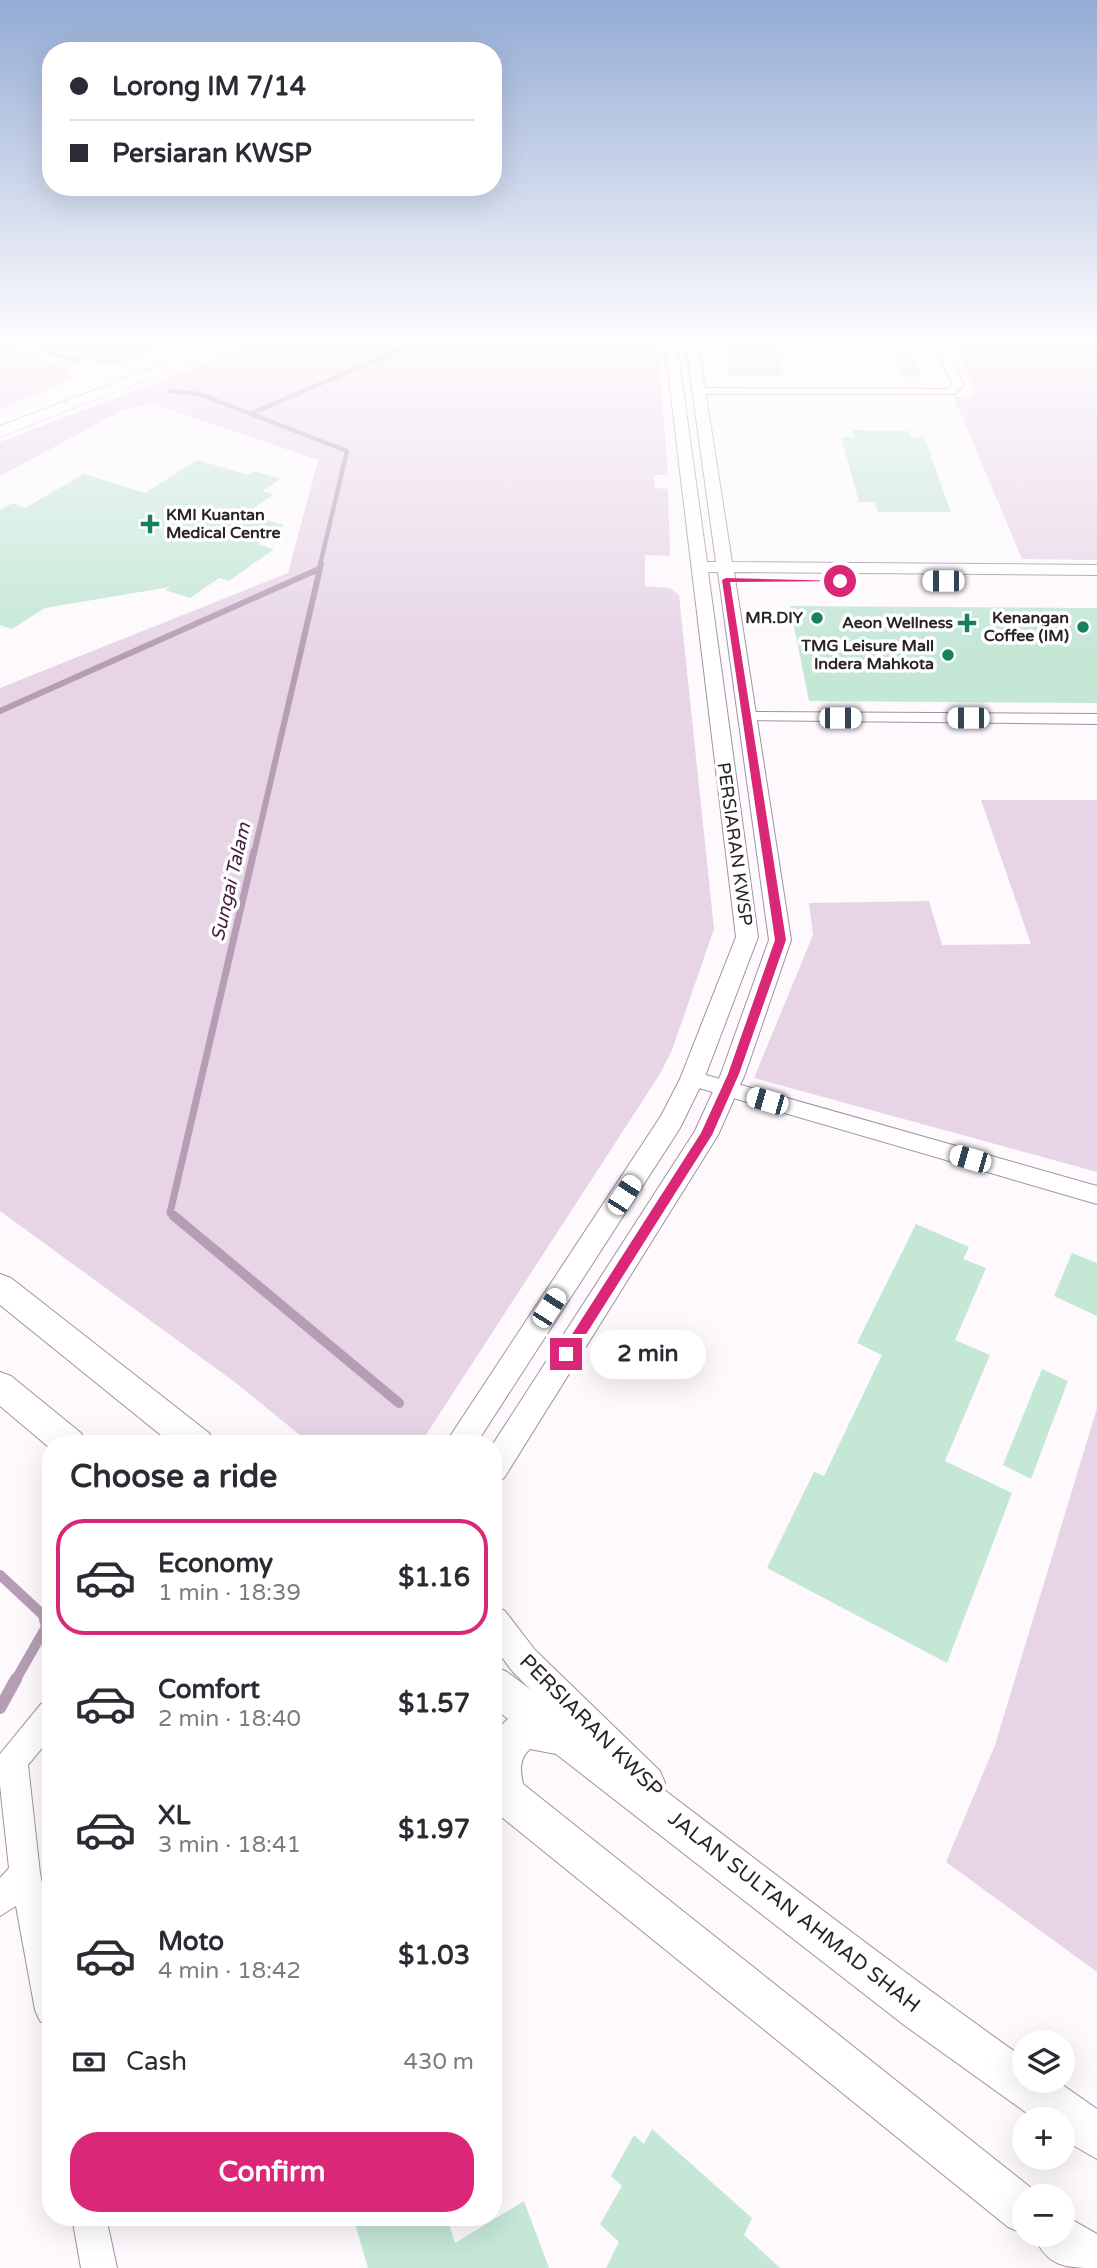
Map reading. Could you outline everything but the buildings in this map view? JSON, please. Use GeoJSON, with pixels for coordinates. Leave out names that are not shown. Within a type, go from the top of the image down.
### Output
{"type":"FeatureCollection","features":[{"type":"Feature","properties":{"kind":"main road"},"geometry":{"type":"LineString","coordinates":[[0,1287],[186,1435]]}},
{"type":"Feature","properties":{"kind":"main road"},"geometry":{"type":"LineString","coordinates":[[0,1386],[57,1435]]}},
{"type":"Feature","properties":{"kind":"main road","name":"JALAN SULTAN AHMAD SHAH"},"geometry":{"type":"LineString","coordinates":[[502,1691],[722,1856],[919,2010],[1097,2136]]}},
{"type":"Feature","properties":{"kind":"main road"},"geometry":{"type":"LineString","coordinates":[[502,1755],[506,1744],[527,1729],[562,1737]]}},
{"type":"Feature","properties":{"kind":"main road"},"geometry":{"type":"LineString","coordinates":[[502,1793],[1012,2201]]}},
{"type":"Feature","properties":{"kind":"main road"},"geometry":{"type":"LineString","coordinates":[[1075,2247],[1097,2262]]}},
{"type":"Feature","properties":{"kind":"street","name":"PERSIARAN KWSP"},"geometry":{"type":"LineString","coordinates":[[465,1435],[653,1150],[692,1079],[733,979],[747,937],[685,444]]}},
{"type":"Feature","properties":{"kind":"street","name":"PERSIARAN KWSP"},"geometry":{"type":"LineString","coordinates":[[502,1455],[698,1149],[727,1090],[780,940],[707,444]]}},
{"type":"Feature","properties":{"kind":"street"},"geometry":{"type":"LineString","coordinates":[[701,574],[1097,570]]}},
{"type":"Feature","properties":{"kind":"street"},"geometry":{"type":"LineString","coordinates":[[725,574],[1097,583]]}},
{"type":"Feature","properties":{"kind":"street"},"geometry":{"type":"LineString","coordinates":[[715,701],[746,709],[1097,719]]}},
{"type":"Feature","properties":{"kind":"street"},"geometry":{"type":"LineString","coordinates":[[692,1079],[1097,1195]]}},
{"type":"Feature","properties":{"kind":"street","name":"PERSIARAN KWSP"},"geometry":{"type":"LineString","coordinates":[[502,1632],[524,1661],[722,1856]]}},
{"type":"Feature","properties":{"kind":"street"},"geometry":{"type":"LineString","coordinates":[[42,1725],[6,1770],[42,1963]]}},
{"type":"Feature","properties":{"kind":"street"},"geometry":{"type":"LineString","coordinates":[[0,1901],[25,1873]]}},
{"type":"Feature","properties":{"kind":"street"},"geometry":{"type":"LineString","coordinates":[[90,2226],[96,2265]]}},
{"type":"Feature","properties":{"kind":"shaded area"},"geometry":{"type":"Polygon","coordinates":[[[0,444],[60,444],[0,476],[0,444]]]}},
{"type":"Feature","properties":{"kind":"shaded area"},"geometry":{"type":"Polygon","coordinates":[[[270,444],[666,444],[668,475],[654,475],[655,488],[668,489],[670,556],[645,555],[645,586],[670,588],[679,595],[714,929],[672,1050],[660,1074],[426,1435],[300,1435],[236,1383],[0,1211],[0,688],[288,573],[318,460],[270,444]]]}},
{"type":"Feature","properties":{"kind":"shaded area"},"geometry":{"type":"Polygon","coordinates":[[[974,444],[1097,444],[1097,560],[1022,559],[974,444]]]}},
{"type":"Feature","properties":{"kind":"shaded area"},"geometry":{"type":"Polygon","coordinates":[[[981,800],[1097,800],[1097,1172],[754,1078],[813,935],[809,903],[929,901],[942,945],[1031,944],[981,800]]]}},
{"type":"Feature","properties":{"kind":"shaded area"},"geometry":{"type":"Polygon","coordinates":[[[1097,1408],[1097,1972],[946,1862],[995,1745],[1097,1408]]]}},
{"type":"Feature","properties":{"kind":"waterway","name":"Sungai Talam"},"geometry":{"type":"LineString","coordinates":[[320,565],[347,451],[328,444]]}},
{"type":"Feature","properties":{"kind":"waterway","name":"Sungai Talam"},"geometry":{"type":"LineString","coordinates":[[254,853],[321,564]]}},
{"type":"Feature","properties":{"kind":"waterway"},"geometry":{"type":"LineString","coordinates":[[0,711],[319,569]]}},
{"type":"Feature","properties":{"kind":"waterway","name":"Sungai Talam"},"geometry":{"type":"LineString","coordinates":[[176,1218],[170,1213],[254,851]]}},
{"type":"Feature","properties":{"kind":"waterway","name":"Sungai Talam"},"geometry":{"type":"LineString","coordinates":[[174,1216],[399,1403]]}},
{"type":"Feature","properties":{"kind":"waterway"},"geometry":{"type":"LineString","coordinates":[[0,1575],[42,1614]]}},
{"type":"Feature","properties":{"kind":"waterway"},"geometry":{"type":"LineString","coordinates":[[15,1681],[42,1634]]}},
{"type":"Feature","properties":{"kind":"waterway"},"geometry":{"type":"LineString","coordinates":[[0,1708],[16,1679]]}},
{"type":"Feature","properties":{"kind":"place","name":"KMI Kuantan Medical Centre"},"geometry":{"type":"Point","coordinates":[150,524]}},
{"type":"Feature","properties":{"kind":"place","name":"MR.DIY"},"geometry":{"type":"Point","coordinates":[817,618]}},
{"type":"Feature","properties":{"kind":"place","name":"Aeon Wellness"},"geometry":{"type":"Point","coordinates":[967,623]}},
{"type":"Feature","properties":{"kind":"place","name":"Kenangan Coffee (IM)"},"geometry":{"type":"Point","coordinates":[1083,627]}},
{"type":"Feature","properties":{"kind":"place","name":"TMG Leisure Mall Indera Mahkota"},"geometry":{"type":"Point","coordinates":[948,655]}},
{"type":"Feature","properties":{"kind":"route"},"geometry":{"type":"LineString","coordinates":[[566,1354],[706,1135],[727,1090],[780,940],[726,580],[840,581]]}}]}
